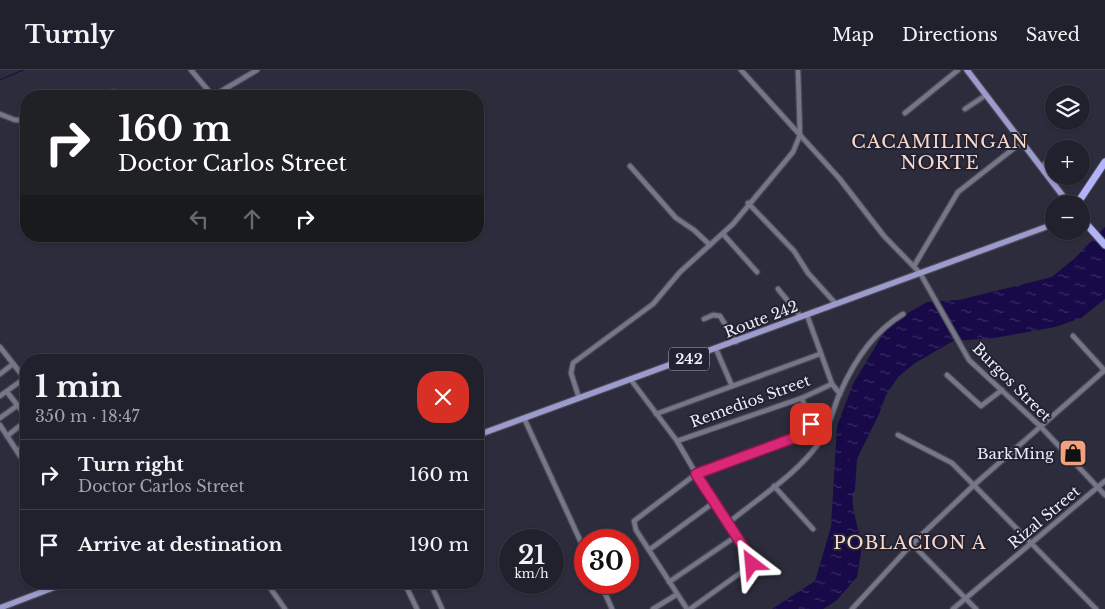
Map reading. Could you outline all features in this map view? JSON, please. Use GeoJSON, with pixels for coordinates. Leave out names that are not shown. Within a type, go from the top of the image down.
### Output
{"type":"FeatureCollection","features":[{"type":"Feature","properties":{"kind":"highway"},"geometry":{"type":"LineString","coordinates":[[1083,195],[1105,162]]}},
{"type":"Feature","properties":{"kind":"highway"},"geometry":{"type":"LineString","coordinates":[[1090,227],[1105,245]]}},
{"type":"Feature","properties":{"kind":"main road"},"geometry":{"type":"LineString","coordinates":[[967,70],[1062,195]]}},
{"type":"Feature","properties":{"kind":"main road","name":"Route 242"},"geometry":{"type":"LineString","coordinates":[[484,433],[1045,227]]}},
{"type":"Feature","properties":{"kind":"main road"},"geometry":{"type":"LineString","coordinates":[[0,608],[50,589]]}},
{"type":"Feature","properties":{"kind":"street"},"geometry":{"type":"LineString","coordinates":[[191,70],[208,90]]}},
{"type":"Feature","properties":{"kind":"street"},"geometry":{"type":"LineString","coordinates":[[223,90],[256,70]]}},
{"type":"Feature","properties":{"kind":"street","name":"Burgos Street"},"geometry":{"type":"LineString","coordinates":[[741,70],[839,178],[884,236],[920,273],[962,349],[975,367],[1040,426],[1105,495]]}},
{"type":"Feature","properties":{"kind":"street"},"geometry":{"type":"LineString","coordinates":[[579,398],[571,373],[573,363],[653,304],[680,272],[723,234],[793,152],[800,134],[798,70]]}},
{"type":"Feature","properties":{"kind":"street"},"geometry":{"type":"LineString","coordinates":[[905,113],[958,70]]}},
{"type":"Feature","properties":{"kind":"street"},"geometry":{"type":"LineString","coordinates":[[965,109],[986,95]]}},
{"type":"Feature","properties":{"kind":"street"},"geometry":{"type":"LineString","coordinates":[[0,114],[20,120]]}},
{"type":"Feature","properties":{"kind":"street"},"geometry":{"type":"LineString","coordinates":[[914,266],[958,192],[1022,142]]}},
{"type":"Feature","properties":{"kind":"street"},"geometry":{"type":"LineString","coordinates":[[1041,167],[1045,164]]}},
{"type":"Feature","properties":{"kind":"street"},"geometry":{"type":"LineString","coordinates":[[630,166],[676,218],[694,230],[710,245]]}},
{"type":"Feature","properties":{"kind":"street"},"geometry":{"type":"LineString","coordinates":[[748,203],[794,252],[808,273],[836,304]]}},
{"type":"Feature","properties":{"kind":"street"},"geometry":{"type":"LineString","coordinates":[[723,234],[757,272]]}},
{"type":"Feature","properties":{"kind":"street"},"geometry":{"type":"LineString","coordinates":[[778,288],[804,316],[832,384],[840,394]]}},
{"type":"Feature","properties":{"kind":"street"},"geometry":{"type":"LineString","coordinates":[[727,524],[774,486],[816,446],[826,431],[840,394],[870,342],[882,328],[903,314]]}},
{"type":"Feature","properties":{"kind":"street"},"geometry":{"type":"LineString","coordinates":[[704,319],[713,315],[720,316],[736,342]]}},
{"type":"Feature","properties":{"kind":"street"},"geometry":{"type":"LineString","coordinates":[[855,608],[912,544],[974,485],[1105,371],[1073,336]]}},
{"type":"Feature","properties":{"kind":"street"},"geometry":{"type":"LineString","coordinates":[[716,349],[732,386]]}},
{"type":"Feature","properties":{"kind":"street"},"geometry":{"type":"LineString","coordinates":[[1,350],[20,372]]}},
{"type":"Feature","properties":{"kind":"street"},"geometry":{"type":"LineString","coordinates":[[656,414],[820,354]]}},
{"type":"Feature","properties":{"kind":"street"},"geometry":{"type":"LineString","coordinates":[[0,374],[13,364]]}},
{"type":"Feature","properties":{"kind":"street"},"geometry":{"type":"LineString","coordinates":[[947,375],[981,406],[1002,390]]}},
{"type":"Feature","properties":{"kind":"street"},"geometry":{"type":"LineString","coordinates":[[631,380],[677,441],[696,474],[713,503],[752,560],[752,564],[688,609],[676,595],[634,525],[636,518],[696,474],[808,432],[811,429],[811,424],[802,398]]}},
{"type":"Feature","properties":{"kind":"street"},"geometry":{"type":"LineString","coordinates":[[0,396],[20,383]]}},
{"type":"Feature","properties":{"kind":"street","name":"Remedios Street"},"geometry":{"type":"LineString","coordinates":[[677,441],[802,398],[832,384]]}},
{"type":"Feature","properties":{"kind":"street"},"geometry":{"type":"LineString","coordinates":[[7,392],[20,408]]}},
{"type":"Feature","properties":{"kind":"street"},"geometry":{"type":"LineString","coordinates":[[0,418],[18,405]]}},
{"type":"Feature","properties":{"kind":"street"},"geometry":{"type":"LineString","coordinates":[[524,418],[575,529]]}},
{"type":"Feature","properties":{"kind":"street"},"geometry":{"type":"LineString","coordinates":[[0,425],[20,456]]}},
{"type":"Feature","properties":{"kind":"street"},"geometry":{"type":"LineString","coordinates":[[7,436],[20,426]]}},
{"type":"Feature","properties":{"kind":"street"},"geometry":{"type":"LineString","coordinates":[[898,435],[945,458],[1033,543],[1096,609]]}},
{"type":"Feature","properties":{"kind":"street","name":"Rizal Street"},"geometry":{"type":"LineString","coordinates":[[953,609],[1105,481]]}},
{"type":"Feature","properties":{"kind":"street"},"geometry":{"type":"LineString","coordinates":[[774,486],[813,529]]}},
{"type":"Feature","properties":{"kind":"street"},"geometry":{"type":"LineString","coordinates":[[650,550],[713,503]]}},
{"type":"Feature","properties":{"kind":"street"},"geometry":{"type":"LineString","coordinates":[[669,582],[735,537]]}},
{"type":"Feature","properties":{"kind":"street"},"geometry":{"type":"LineString","coordinates":[[912,544],[976,609]]}},
{"type":"Feature","properties":{"kind":"street"},"geometry":{"type":"LineString","coordinates":[[271,589],[285,609]]}},
{"type":"Feature","properties":{"kind":"street"},"geometry":{"type":"LineString","coordinates":[[407,589],[417,609]]}},
{"type":"Feature","properties":{"kind":"street"},"geometry":{"type":"LineString","coordinates":[[433,589],[442,609]]}},
{"type":"Feature","properties":{"kind":"street"},"geometry":{"type":"LineString","coordinates":[[605,594],[612,609]]}},
{"type":"Feature","properties":{"kind":"street"},"geometry":{"type":"LineString","coordinates":[[653,609],[676,595]]}},
{"type":"Feature","properties":{"kind":"water"},"geometry":{"type":"Polygon","coordinates":[[[1105,227],[1105,299],[1081,318],[1055,327],[994,338],[953,341],[915,363],[898,377],[886,395],[879,414],[851,471],[853,508],[862,546],[857,577],[836,601],[823,609],[772,609],[815,581],[831,527],[837,426],[853,384],[889,324],[927,302],[959,300],[1052,277],[1075,258],[1105,227]]]}},
{"type":"Feature","properties":{"kind":"waterway"},"geometry":{"type":"LineString","coordinates":[[0,80],[23,70]]}},
{"type":"Feature","properties":{"kind":"waterway"},"geometry":{"type":"LineString","coordinates":[[851,489],[853,458]]}},
{"type":"Feature","properties":{"kind":"place","name":"BarkMing"},"geometry":{"type":"Point","coordinates":[1073,453]}},
{"type":"Feature","properties":{"kind":"district","name":"CACAMILINGAN NORTE"},"geometry":{"type":"Point","coordinates":[940,152]}},
{"type":"Feature","properties":{"kind":"district","name":"POBLACION A"},"geometry":{"type":"Point","coordinates":[910,543]}},
{"type":"Feature","properties":{"kind":"route"},"geometry":{"type":"LineString","coordinates":[[752,564],[752,560],[735,537],[696,474],[802,435],[811,429],[811,424]]}}]}
